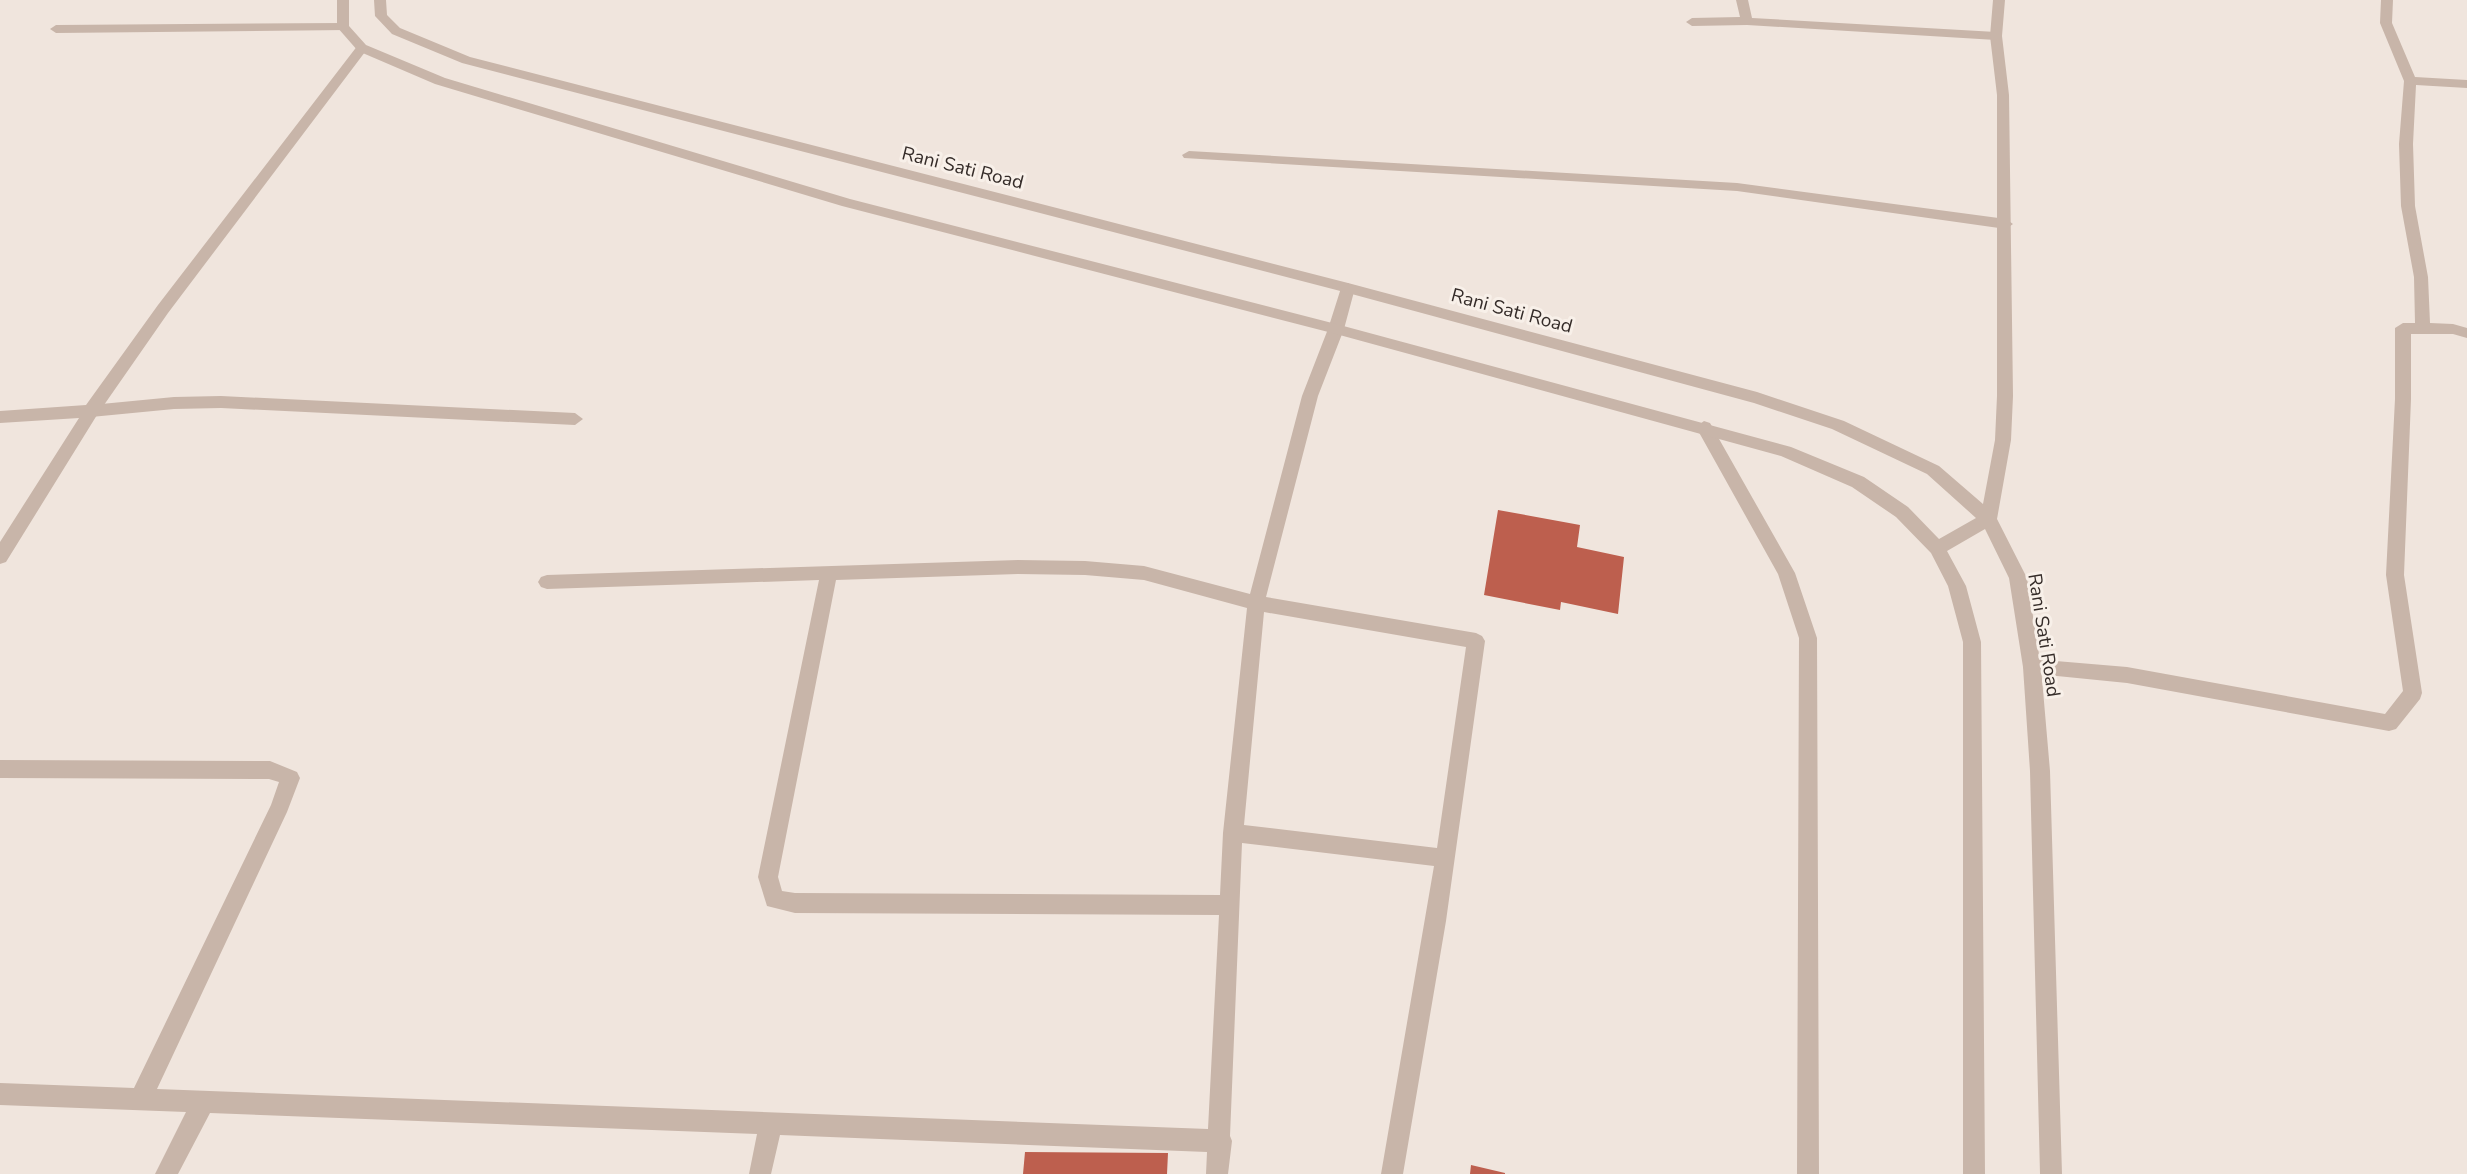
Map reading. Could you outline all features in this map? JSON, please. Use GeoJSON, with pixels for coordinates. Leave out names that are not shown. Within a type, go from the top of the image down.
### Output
{"type":"FeatureCollection","features":[{"type":"Feature","properties":{"kind":"street"},"geometry":{"type":"LineString","coordinates":[[343,0],[343,27],[362,48],[440,81],[846,203],[1704,427],[1785,451],[1858,482],[1902,512],[1937,548],[1957,586],[1972,642],[1974,1174]]}},
{"type":"Feature","properties":{"kind":"street","name":"Rani Sati Road"},"geometry":{"type":"LineString","coordinates":[[380,0],[381,16],[396,31],[466,60],[1348,288],[1743,394],[1838,425],[1933,470],[1989,519],[2018,578],[2032,667],[2040,771],[2051,1174]]}},
{"type":"Feature","properties":{"kind":"street"},"geometry":{"type":"LineString","coordinates":[[1742,0],[1747,22]]}},
{"type":"Feature","properties":{"kind":"street"},"geometry":{"type":"LineString","coordinates":[[1937,548],[1989,519],[2003,440],[2006,224],[2003,96],[1996,36],[1999,0]]}},
{"type":"Feature","properties":{"kind":"street"},"geometry":{"type":"LineString","coordinates":[[2387,0],[2386,23],[2410,81],[2406,145],[2408,206],[2421,277],[2423,328]]}},
{"type":"Feature","properties":{"kind":"street"},"geometry":{"type":"LineString","coordinates":[[1692,22],[1747,22],[1996,36]]}},
{"type":"Feature","properties":{"kind":"street"},"geometry":{"type":"LineString","coordinates":[[57,29],[343,27]]}},
{"type":"Feature","properties":{"kind":"street"},"geometry":{"type":"LineString","coordinates":[[0,557],[91,411],[163,309],[362,48]]}},
{"type":"Feature","properties":{"kind":"street"},"geometry":{"type":"LineString","coordinates":[[440,81],[466,60]]}},
{"type":"Feature","properties":{"kind":"street"},"geometry":{"type":"LineString","coordinates":[[2410,81],[2467,84]]}},
{"type":"Feature","properties":{"kind":"street"},"geometry":{"type":"LineString","coordinates":[[1189,155],[1737,187],[2006,224]]}},
{"type":"Feature","properties":{"kind":"street"},"geometry":{"type":"LineString","coordinates":[[1217,1174],[1221,1142],[1233,833],[1256,603],[1310,396],[1336,330],[1348,288]]}},
{"type":"Feature","properties":{"kind":"street"},"geometry":{"type":"LineString","coordinates":[[2032,667],[2127,675],[2389,723],[2413,694],[2395,575],[2403,399],[2403,328],[2467,333]]}},
{"type":"Feature","properties":{"kind":"street"},"geometry":{"type":"LineString","coordinates":[[0,417],[174,402],[221,402],[575,419]]}},
{"type":"Feature","properties":{"kind":"street"},"geometry":{"type":"LineString","coordinates":[[1704,427],[1786,573],[1808,638],[1808,1174]]}},
{"type":"Feature","properties":{"kind":"street"},"geometry":{"type":"LineString","coordinates":[[547,582],[1085,568],[1144,573],[1256,603],[1476,641],[1444,858],[1392,1174]]}},
{"type":"Feature","properties":{"kind":"street"},"geometry":{"type":"LineString","coordinates":[[829,573],[768,877],[774,898],[795,903],[1230,905]]}},
{"type":"Feature","properties":{"kind":"street"},"geometry":{"type":"LineString","coordinates":[[0,769],[270,770],[290,778],[140,1100]]}},
{"type":"Feature","properties":{"kind":"street"},"geometry":{"type":"LineString","coordinates":[[1233,833],[1444,858]]}},
{"type":"Feature","properties":{"kind":"street"},"geometry":{"type":"LineString","coordinates":[[0,1094],[1221,1142]]}},
{"type":"Feature","properties":{"kind":"street"},"geometry":{"type":"LineString","coordinates":[[166,1174],[204,1102]]}},
{"type":"Feature","properties":{"kind":"street"},"geometry":{"type":"LineString","coordinates":[[760,1174],[771,1124]]}},
{"type":"Feature","properties":{"kind":"building"},"geometry":{"type":"Polygon","coordinates":[[[1498,510],[1580,525],[1577,547],[1624,557],[1618,614],[1561,602],[1560,610],[1484,595],[1498,510]]]}},
{"type":"Feature","properties":{"kind":"building"},"geometry":{"type":"Polygon","coordinates":[[[1025,1152],[1168,1153],[1167,1174],[1023,1174],[1025,1152]]]}},
{"type":"Feature","properties":{"kind":"building"},"geometry":{"type":"Polygon","coordinates":[[[1471,1165],[1505,1173],[1505,1174],[1470,1174],[1471,1165]]]}}]}
